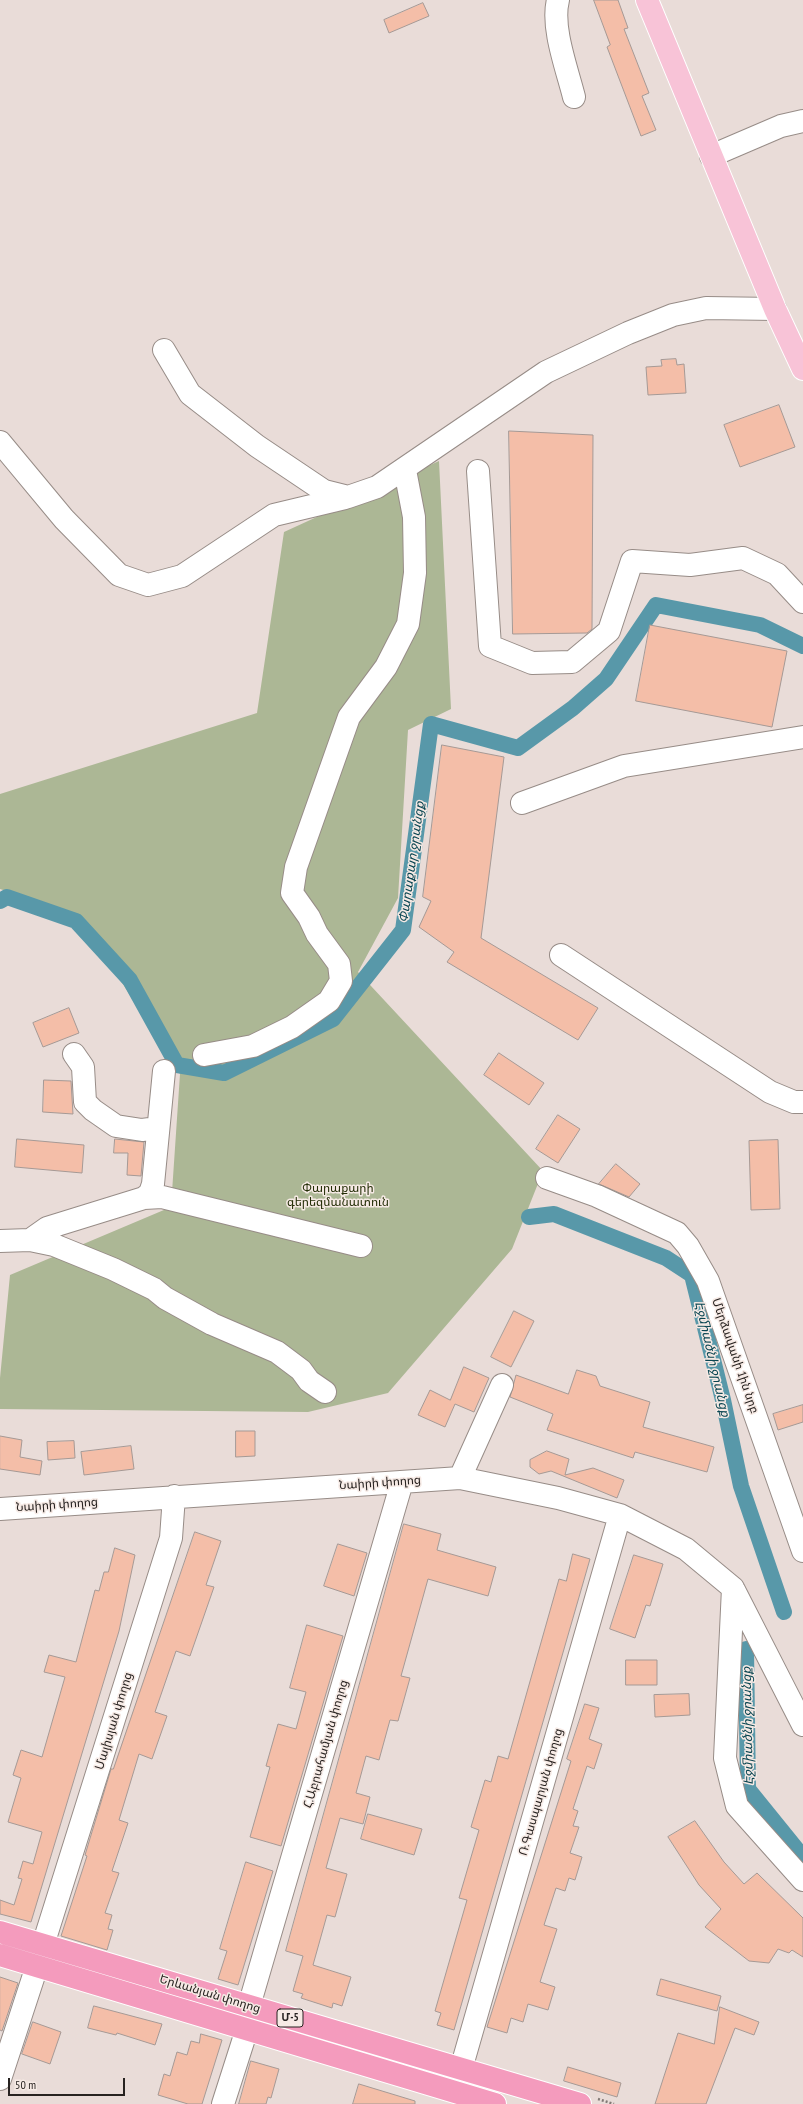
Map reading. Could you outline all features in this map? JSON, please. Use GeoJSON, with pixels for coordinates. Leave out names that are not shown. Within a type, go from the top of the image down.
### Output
{"type":"FeatureCollection","features":[{"type":"Feature","properties":{"kind":"highway","name":"Երևանյան փողոց"},"geometry":{"type":"LineString","coordinates":[[0,1932],[580,2104]]}},
{"type":"Feature","properties":{"kind":"highway","name":"Երևանյան փողոց"},"geometry":{"type":"LineString","coordinates":[[0,1955],[247,2029],[448,2097],[495,2104]]}},
{"type":"Feature","properties":{"kind":"main road"},"geometry":{"type":"LineString","coordinates":[[647,0],[775,309],[799,347],[803,369]]}},
{"type":"Feature","properties":{"kind":"street"},"geometry":{"type":"LineString","coordinates":[[558,0],[556,10],[557,28],[574,97]]}},
{"type":"Feature","properties":{"kind":"street"},"geometry":{"type":"LineString","coordinates":[[711,156],[781,126],[803,121]]}},
{"type":"Feature","properties":{"kind":"street"},"geometry":{"type":"LineString","coordinates":[[0,442],[64,519],[119,575],[148,585],[182,576],[274,515],[348,497],[378,487],[405,470],[546,372],[628,334],[673,315],[706,308],[775,309]]}},
{"type":"Feature","properties":{"kind":"street"},"geometry":{"type":"LineString","coordinates":[[164,350],[190,394],[256,446],[324,491],[348,497]]}},
{"type":"Feature","properties":{"kind":"street"},"geometry":{"type":"LineString","coordinates":[[204,1056],[253,1046],[292,1027],[329,1001],[341,981],[339,964],[317,934],[309,917],[292,893],[296,868],[349,717],[386,667],[408,624],[415,573],[414,524],[405,470]]}},
{"type":"Feature","properties":{"kind":"street"},"geometry":{"type":"LineString","coordinates":[[478,471],[490,646],[532,663],[572,662],[609,631],[632,561],[690,565],[743,558],[777,574],[803,602]]}},
{"type":"Feature","properties":{"kind":"street"},"geometry":{"type":"LineString","coordinates":[[522,803],[624,766],[803,737]]}},
{"type":"Feature","properties":{"kind":"street"},"geometry":{"type":"LineString","coordinates":[[561,955],[770,1092],[794,1102],[803,1102]]}},
{"type":"Feature","properties":{"kind":"street"},"geometry":{"type":"LineString","coordinates":[[74,1054],[83,1067],[85,1102],[93,1110],[116,1126],[142,1130],[158,1128]]}},
{"type":"Feature","properties":{"kind":"street"},"geometry":{"type":"LineString","coordinates":[[144,1198],[150,1193],[154,1184],[164,1071]]}},
{"type":"Feature","properties":{"kind":"street","name":"Մերձավանի 1ին նրբ"},"geometry":{"type":"LineString","coordinates":[[547,1178],[597,1196],[677,1233],[688,1246],[708,1281],[803,1551]]}},
{"type":"Feature","properties":{"kind":"street"},"geometry":{"type":"LineString","coordinates":[[30,1240],[47,1228],[144,1198],[162,1197],[361,1246]]}},
{"type":"Feature","properties":{"kind":"street"},"geometry":{"type":"LineString","coordinates":[[0,1241],[30,1240],[54,1245],[113,1269],[154,1288],[165,1298],[212,1324],[277,1352],[301,1370],[309,1381],[325,1392]]}},
{"type":"Feature","properties":{"kind":"street"},"geometry":{"type":"LineString","coordinates":[[460,1478],[502,1385]]}},
{"type":"Feature","properties":{"kind":"street","name":"Նաիրի փողոց"},"geometry":{"type":"LineString","coordinates":[[0,1509],[174,1496],[460,1478],[558,1498],[620,1515],[686,1549],[733,1588]]}},
{"type":"Feature","properties":{"kind":"street","name":"Հ.Աբրահամյան փողոց"},"geometry":{"type":"LineString","coordinates":[[249,2006],[402,1482]]}},
{"type":"Feature","properties":{"kind":"street","name":"Մայիսյան փողոց"},"geometry":{"type":"LineString","coordinates":[[43,1945],[171,1538],[174,1496]]}},
{"type":"Feature","properties":{"kind":"street","name":"Ռ.Գասպարյան փողոց"},"geometry":{"type":"LineString","coordinates":[[461,2069],[620,1515]]}},
{"type":"Feature","properties":{"kind":"street"},"geometry":{"type":"LineString","coordinates":[[733,1588],[803,1725]]}},
{"type":"Feature","properties":{"kind":"street"},"geometry":{"type":"LineString","coordinates":[[733,1588],[725,1743],[726,1765],[737,1806],[803,1880]]}},
{"type":"Feature","properties":{"kind":"street"},"geometry":{"type":"LineString","coordinates":[[0,2079],[37,1966]]}},
{"type":"Feature","properties":{"kind":"street"},"geometry":{"type":"LineString","coordinates":[[223,2104],[247,2029]]}},
{"type":"Feature","properties":{"kind":"green space","name":"Փարաքարի գերեզմանատուն"},"geometry":{"type":"Polygon","coordinates":[[[439,461],[451,709],[408,730],[398,898],[358,972],[543,1171],[512,1249],[388,1393],[308,1412],[0,1409],[0,1378],[10,1275],[171,1207],[180,1074],[79,915],[0,889],[0,794],[257,713],[284,532],[439,461]]]}},
{"type":"Feature","properties":{"kind":"building"},"geometry":{"type":"Polygon","coordinates":[[[594,0],[618,0],[628,28],[624,29],[649,93],[642,96],[656,130],[641,136],[607,47],[610,45],[594,0]]]}},
{"type":"Feature","properties":{"kind":"building"},"geometry":{"type":"Polygon","coordinates":[[[423,3],[429,16],[389,33],[384,20],[423,3]]]}},
{"type":"Feature","properties":{"kind":"building"},"geometry":{"type":"Polygon","coordinates":[[[676,359],[677,365],[684,364],[686,393],[648,395],[646,367],[662,366],[661,360],[676,359]]]}},
{"type":"Feature","properties":{"kind":"building"},"geometry":{"type":"Polygon","coordinates":[[[779,405],[795,447],[740,467],[724,425],[779,405]]]}},
{"type":"Feature","properties":{"kind":"building"},"geometry":{"type":"Polygon","coordinates":[[[509,431],[593,435],[592,629],[587,633],[513,634],[509,431]]]}},
{"type":"Feature","properties":{"kind":"building"},"geometry":{"type":"Polygon","coordinates":[[[650,625],[787,651],[772,727],[636,701],[650,625]]]}},
{"type":"Feature","properties":{"kind":"building"},"geometry":{"type":"Polygon","coordinates":[[[442,745],[504,757],[481,938],[598,1008],[578,1040],[447,962],[454,952],[419,927],[431,901],[423,897],[442,745]]]}},
{"type":"Feature","properties":{"kind":"building"},"geometry":{"type":"Polygon","coordinates":[[[69,1008],[79,1033],[43,1047],[33,1023],[69,1008]]]}},
{"type":"Feature","properties":{"kind":"building"},"geometry":{"type":"Polygon","coordinates":[[[499,1053],[544,1083],[529,1105],[484,1075],[499,1053]]]}},
{"type":"Feature","properties":{"kind":"building"},"geometry":{"type":"Polygon","coordinates":[[[44,1080],[71,1081],[73,1114],[43,1112],[44,1080]]]}},
{"type":"Feature","properties":{"kind":"building"},"geometry":{"type":"Polygon","coordinates":[[[558,1115],[580,1129],[558,1163],[536,1149],[558,1115]]]}},
{"type":"Feature","properties":{"kind":"building"},"geometry":{"type":"Polygon","coordinates":[[[17,1139],[84,1145],[82,1173],[15,1167],[17,1139]]]}},
{"type":"Feature","properties":{"kind":"building"},"geometry":{"type":"Polygon","coordinates":[[[115,1139],[144,1142],[141,1176],[127,1175],[128,1153],[114,1153],[115,1139]]]}},
{"type":"Feature","properties":{"kind":"building"},"geometry":{"type":"Polygon","coordinates":[[[778,1140],[780,1209],[751,1210],[749,1141],[778,1140]]]}},
{"type":"Feature","properties":{"kind":"building"},"geometry":{"type":"Polygon","coordinates":[[[616,1164],[640,1184],[629,1197],[599,1184],[616,1164]]]}},
{"type":"Feature","properties":{"kind":"building"},"geometry":{"type":"Polygon","coordinates":[[[514,1311],[534,1321],[511,1367],[491,1357],[514,1311]]]}},
{"type":"Feature","properties":{"kind":"building"},"geometry":{"type":"Polygon","coordinates":[[[464,1367],[489,1378],[474,1412],[455,1404],[445,1427],[418,1415],[430,1390],[450,1400],[464,1367]]]}},
{"type":"Feature","properties":{"kind":"building"},"geometry":{"type":"Polygon","coordinates":[[[577,1370],[596,1376],[600,1386],[650,1402],[643,1427],[714,1447],[707,1472],[635,1452],[633,1458],[547,1430],[553,1414],[510,1397],[516,1375],[568,1394],[577,1370]]]}},
{"type":"Feature","properties":{"kind":"building"},"geometry":{"type":"Polygon","coordinates":[[[803,1405],[803,1422],[778,1430],[773,1414],[803,1405]]]}},
{"type":"Feature","properties":{"kind":"building"},"geometry":{"type":"Polygon","coordinates":[[[236,1431],[255,1431],[255,1456],[236,1457],[236,1431]]]}},
{"type":"Feature","properties":{"kind":"building"},"geometry":{"type":"Polygon","coordinates":[[[0,1436],[22,1440],[20,1457],[42,1461],[40,1475],[0,1469],[0,1436]]]}},
{"type":"Feature","properties":{"kind":"building"},"geometry":{"type":"Polygon","coordinates":[[[74,1441],[75,1458],[48,1460],[47,1442],[74,1441]]]}},
{"type":"Feature","properties":{"kind":"building"},"geometry":{"type":"Polygon","coordinates":[[[131,1446],[134,1469],[84,1475],[81,1452],[131,1446]]]}},
{"type":"Feature","properties":{"kind":"building"},"geometry":{"type":"Polygon","coordinates":[[[547,1451],[569,1459],[565,1475],[593,1468],[624,1480],[617,1498],[551,1471],[539,1474],[530,1467],[530,1460],[547,1451]]]}},
{"type":"Feature","properties":{"kind":"building"},"geometry":{"type":"Polygon","coordinates":[[[404,1524],[441,1534],[437,1550],[496,1567],[488,1596],[428,1579],[401,1676],[410,1678],[398,1721],[390,1720],[379,1760],[366,1756],[356,1793],[370,1797],[363,1824],[340,1818],[326,1868],[347,1874],[335,1917],[327,1915],[313,1965],[351,1977],[342,2006],[333,2003],[332,2008],[301,1998],[303,1994],[293,1991],[303,1956],[286,1951],[404,1524]]]}},
{"type":"Feature","properties":{"kind":"building"},"geometry":{"type":"Polygon","coordinates":[[[195,1532],[221,1541],[206,1585],[214,1587],[190,1656],[176,1651],[155,1712],[167,1716],[152,1759],[139,1754],[119,1820],[128,1823],[112,1871],[119,1873],[105,1913],[112,1915],[108,1929],[113,1930],[107,1950],[61,1936],[87,1856],[85,1855],[111,1769],[113,1769],[195,1532]]]}},
{"type":"Feature","properties":{"kind":"building"},"geometry":{"type":"Polygon","coordinates":[[[338,1544],[367,1553],[354,1596],[324,1586],[338,1544]]]}},
{"type":"Feature","properties":{"kind":"building"},"geometry":{"type":"Polygon","coordinates":[[[115,1548],[135,1555],[119,1631],[31,1922],[0,1914],[0,1900],[14,1905],[22,1879],[18,1878],[23,1861],[33,1864],[42,1832],[8,1822],[21,1778],[13,1775],[21,1750],[42,1757],[65,1677],[44,1672],[49,1655],[76,1662],[95,1590],[99,1591],[104,1572],[108,1572],[115,1548]]]}},
{"type":"Feature","properties":{"kind":"building"},"geometry":{"type":"Polygon","coordinates":[[[573,1554],[590,1559],[454,2030],[437,2025],[441,2013],[435,2011],[467,1900],[459,1898],[479,1830],[471,1827],[485,1780],[491,1782],[498,1756],[508,1759],[559,1579],[566,1581],[573,1554]]]}},
{"type":"Feature","properties":{"kind":"building"},"geometry":{"type":"Polygon","coordinates":[[[634,1555],[663,1564],[650,1606],[646,1605],[635,1638],[610,1629],[634,1555]]]}},
{"type":"Feature","properties":{"kind":"building"},"geometry":{"type":"Polygon","coordinates":[[[307,1625],[343,1636],[281,1846],[250,1837],[270,1767],[266,1766],[278,1724],[296,1729],[306,1692],[290,1688],[307,1625]]]}},
{"type":"Feature","properties":{"kind":"building"},"geometry":{"type":"Polygon","coordinates":[[[626,1660],[657,1660],[657,1685],[626,1685],[626,1660]]]}},
{"type":"Feature","properties":{"kind":"building"},"geometry":{"type":"Polygon","coordinates":[[[689,1694],[690,1715],[655,1717],[654,1695],[689,1694]]]}},
{"type":"Feature","properties":{"kind":"building"},"geometry":{"type":"Polygon","coordinates":[[[585,1704],[599,1708],[589,1739],[602,1744],[594,1769],[587,1766],[573,1809],[578,1811],[573,1826],[579,1827],[570,1853],[582,1857],[575,1880],[569,1878],[565,1891],[556,1888],[544,1925],[557,1929],[540,1982],[555,1987],[548,2010],[528,2004],[523,2022],[511,2018],[507,2033],[487,2027],[571,1761],[567,1759],[585,1704]]]}},
{"type":"Feature","properties":{"kind":"building"},"geometry":{"type":"Polygon","coordinates":[[[368,1814],[422,1829],[414,1855],[361,1839],[368,1814]]]}},
{"type":"Feature","properties":{"kind":"building"},"geometry":{"type":"Polygon","coordinates":[[[695,1821],[724,1862],[744,1884],[757,1873],[803,1918],[803,1957],[792,1950],[789,1953],[778,1949],[769,1963],[749,1961],[705,1927],[721,1909],[699,1885],[668,1837],[695,1821]]]}},
{"type":"Feature","properties":{"kind":"building"},"geometry":{"type":"Polygon","coordinates":[[[246,1862],[273,1871],[238,1985],[218,1979],[227,1951],[220,1949],[246,1862]]]}},
{"type":"Feature","properties":{"kind":"building"},"geometry":{"type":"Polygon","coordinates":[[[0,1977],[18,1983],[2,2031],[0,2030],[0,1977]]]}},
{"type":"Feature","properties":{"kind":"building"},"geometry":{"type":"Polygon","coordinates":[[[661,1979],[721,1996],[717,2011],[657,1995],[661,1979]]]}},
{"type":"Feature","properties":{"kind":"building"},"geometry":{"type":"Polygon","coordinates":[[[94,2006],[162,2024],[155,2045],[117,2033],[116,2035],[88,2028],[94,2006]]]}},
{"type":"Feature","properties":{"kind":"building"},"geometry":{"type":"Polygon","coordinates":[[[720,2007],[759,2022],[754,2035],[735,2028],[706,2104],[655,2104],[678,2033],[714,2044],[720,2007]]]}},
{"type":"Feature","properties":{"kind":"building"},"geometry":{"type":"Polygon","coordinates":[[[33,2022],[61,2032],[50,2064],[22,2054],[33,2022]]]}},
{"type":"Feature","properties":{"kind":"building"},"geometry":{"type":"Polygon","coordinates":[[[201,2034],[222,2040],[202,2104],[188,2104],[158,2095],[164,2074],[170,2076],[177,2052],[187,2055],[191,2041],[199,2043],[201,2034]]]}},
{"type":"Feature","properties":{"kind":"building"},"geometry":{"type":"Polygon","coordinates":[[[251,2061],[279,2069],[271,2098],[268,2097],[266,2104],[239,2104],[251,2061]]]}},
{"type":"Feature","properties":{"kind":"building"},"geometry":{"type":"Polygon","coordinates":[[[568,2067],[621,2083],[617,2097],[564,2081],[568,2067]]]}},
{"type":"Feature","properties":{"kind":"building"},"geometry":{"type":"Polygon","coordinates":[[[359,2084],[415,2101],[415,2104],[353,2104],[359,2084]]]}},
{"type":"Feature","properties":{"kind":"waterway","name":"Փարաքար ջրանցք"},"geometry":{"type":"LineString","coordinates":[[0,901],[7,897],[76,921],[130,980],[177,1065],[224,1073],[333,1019],[403,930],[431,724],[518,748],[573,708],[606,679],[656,605],[760,625],[803,646]]}},
{"type":"Feature","properties":{"kind":"waterway","name":"Էջմիածնի ջրանցք"},"geometry":{"type":"LineString","coordinates":[[529,1217],[554,1214],[666,1258],[692,1275],[723,1400],[741,1486],[784,1612]]}},
{"type":"Feature","properties":{"kind":"waterway","name":"Էջմիածնի ջրանցք"},"geometry":{"type":"LineString","coordinates":[[746,1649],[748,1789],[803,1857]]}}]}
